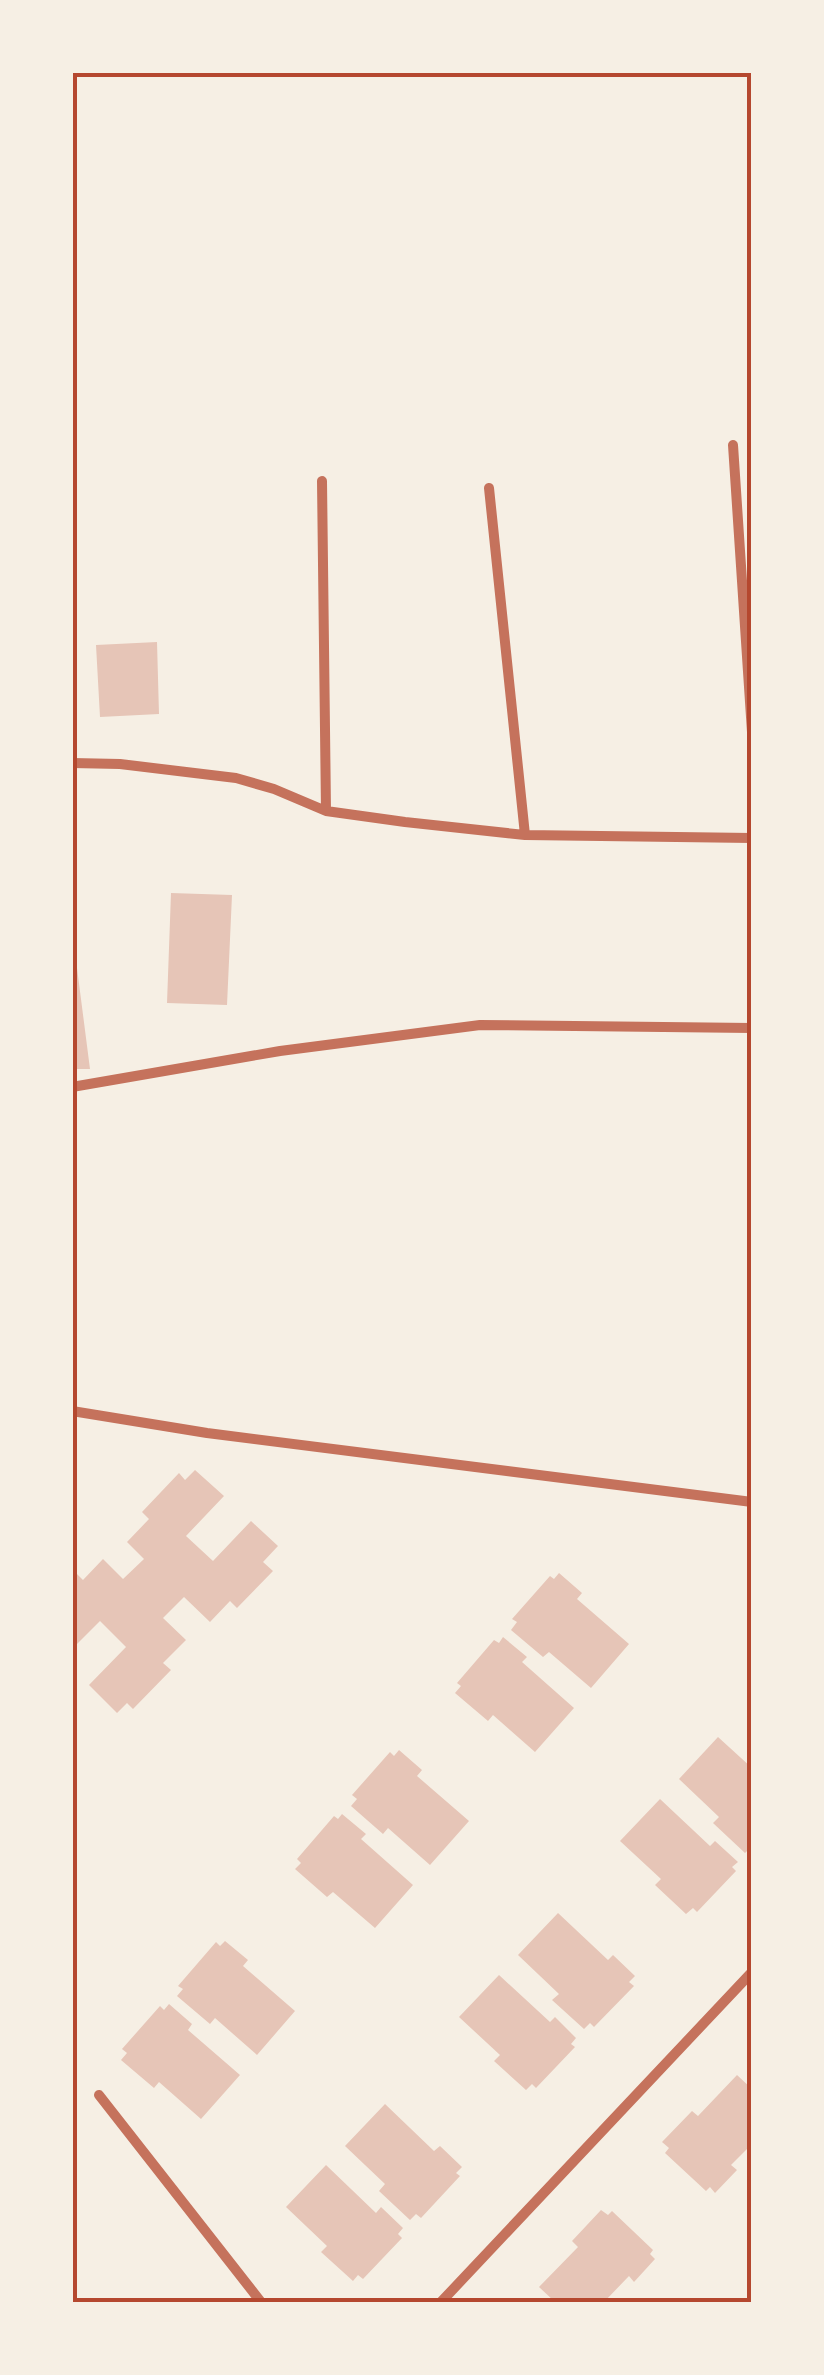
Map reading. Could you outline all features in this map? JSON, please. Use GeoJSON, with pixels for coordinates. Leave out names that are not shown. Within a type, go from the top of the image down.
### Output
{"type":"FeatureCollection","features":[{"type":"Feature","properties":{"kind":"street"},"geometry":{"type":"LineString","coordinates":[[733,445],[752,732]]}},
{"type":"Feature","properties":{"kind":"street"},"geometry":{"type":"LineString","coordinates":[[322,481],[326,812]]}},
{"type":"Feature","properties":{"kind":"street"},"geometry":{"type":"LineString","coordinates":[[488,488],[525,835]]}},
{"type":"Feature","properties":{"kind":"street"},"geometry":{"type":"LineString","coordinates":[[72,763],[120,764],[236,778],[274,789],[326,812],[525,835],[752,838]]}},
{"type":"Feature","properties":{"kind":"street"},"geometry":{"type":"LineString","coordinates":[[72,1087],[280,1051],[480,1025],[752,1028]]}},
{"type":"Feature","properties":{"kind":"street"},"geometry":{"type":"LineString","coordinates":[[72,1410],[207,1433],[752,1502]]}},
{"type":"Feature","properties":{"kind":"street"},"geometry":{"type":"LineString","coordinates":[[441,2302],[752,1972]]}},
{"type":"Feature","properties":{"kind":"street"},"geometry":{"type":"LineString","coordinates":[[100,2095],[261,2302]]}},
{"type":"Feature","properties":{"kind":"building"},"geometry":{"type":"Polygon","coordinates":[[[157,642],[159,714],[100,717],[96,645],[157,642]]]}},
{"type":"Feature","properties":{"kind":"building"},"geometry":{"type":"Polygon","coordinates":[[[171,893],[232,895],[227,1005],[167,1003],[171,893]]]}},
{"type":"Feature","properties":{"kind":"building"},"geometry":{"type":"Polygon","coordinates":[[[77,968],[90,1069],[72,1069],[72,969],[77,968]]]}},
{"type":"Feature","properties":{"kind":"building"},"geometry":{"type":"Polygon","coordinates":[[[195,1470],[224,1496],[186,1536],[213,1561],[251,1521],[278,1546],[263,1562],[273,1571],[237,1608],[230,1601],[210,1622],[184,1597],[163,1618],[186,1640],[163,1663],[171,1670],[133,1709],[127,1703],[117,1713],[89,1685],[126,1647],[100,1621],[72,1649],[72,1577],[76,1573],[83,1580],[103,1559],[123,1579],[144,1559],[127,1542],[149,1519],[142,1512],[179,1473],[185,1480],[195,1470]]]}},
{"type":"Feature","properties":{"kind":"building"},"geometry":{"type":"Polygon","coordinates":[[[559,1573],[582,1593],[577,1599],[629,1644],[591,1688],[549,1652],[543,1657],[511,1630],[517,1622],[512,1619],[550,1576],[554,1579],[559,1573]]]}},
{"type":"Feature","properties":{"kind":"building"},"geometry":{"type":"Polygon","coordinates":[[[503,1637],[527,1657],[522,1662],[574,1708],[535,1752],[493,1715],[488,1721],[455,1693],[461,1686],[457,1683],[494,1640],[499,1643],[503,1637]]]}},
{"type":"Feature","properties":{"kind":"building"},"geometry":{"type":"Polygon","coordinates":[[[718,1737],[752,1768],[752,1846],[745,1853],[713,1823],[719,1817],[679,1779],[718,1737]]]}},
{"type":"Feature","properties":{"kind":"building"},"geometry":{"type":"Polygon","coordinates":[[[399,1750],[422,1770],[417,1776],[469,1821],[430,1865],[388,1828],[383,1834],[351,1806],[357,1799],[352,1795],[390,1752],[394,1756],[399,1750]]]}},
{"type":"Feature","properties":{"kind":"building"},"geometry":{"type":"Polygon","coordinates":[[[660,1799],[710,1846],[715,1841],[738,1862],[732,1867],[736,1871],[697,1912],[693,1908],[686,1914],[655,1885],[661,1879],[620,1841],[660,1799]]]}},
{"type":"Feature","properties":{"kind":"building"},"geometry":{"type":"Polygon","coordinates":[[[342,1814],[366,1834],[361,1839],[413,1885],[375,1928],[333,1892],[327,1897],[295,1869],[301,1863],[297,1859],[334,1816],[338,1819],[342,1814]]]}},
{"type":"Feature","properties":{"kind":"building"},"geometry":{"type":"Polygon","coordinates":[[[558,1913],[608,1960],[613,1955],[635,1976],[629,1982],[634,1986],[594,2027],[590,2023],[584,2029],[552,2000],[559,1994],[518,1955],[558,1913]]]}},
{"type":"Feature","properties":{"kind":"building"},"geometry":{"type":"Polygon","coordinates":[[[225,1941],[248,1960],[243,1966],[295,2011],[257,2055],[215,2018],[210,2024],[177,1996],[183,1989],[178,1986],[216,1942],[220,1946],[225,1941]]]}},
{"type":"Feature","properties":{"kind":"building"},"geometry":{"type":"Polygon","coordinates":[[[499,1975],[550,2022],[555,2017],[576,2038],[571,2044],[575,2047],[536,2088],[532,2084],[526,2090],[494,2061],[500,2055],[459,2017],[499,1975]]]}},
{"type":"Feature","properties":{"kind":"building"},"geometry":{"type":"Polygon","coordinates":[[[169,2004],[192,2024],[188,2030],[240,2075],[201,2119],[159,2082],[154,2088],[121,2060],[127,2053],[122,2049],[160,2006],[164,2010],[169,2004]]]}},
{"type":"Feature","properties":{"kind":"building"},"geometry":{"type":"Polygon","coordinates":[[[737,2075],[752,2089],[752,2144],[731,2165],[737,2170],[715,2193],[710,2187],[706,2191],[665,2153],[669,2148],[662,2142],[692,2111],[698,2116],[737,2075]]]}},
{"type":"Feature","properties":{"kind":"building"},"geometry":{"type":"Polygon","coordinates":[[[385,2104],[434,2151],[440,2146],[462,2167],[456,2173],[460,2176],[421,2218],[416,2214],[410,2220],[379,2191],[385,2184],[345,2146],[385,2104]]]}},
{"type":"Feature","properties":{"kind":"building"},"geometry":{"type":"Polygon","coordinates":[[[326,2165],[376,2213],[381,2207],[403,2228],[398,2234],[402,2238],[363,2279],[358,2275],[353,2281],[321,2252],[327,2246],[286,2207],[326,2165]]]}},
{"type":"Feature","properties":{"kind":"building"},"geometry":{"type":"Polygon","coordinates":[[[601,2210],[608,2215],[612,2211],[653,2250],[650,2254],[655,2259],[634,2282],[629,2276],[604,2302],[555,2302],[539,2287],[578,2247],[572,2241],[601,2210]]]}}]}
